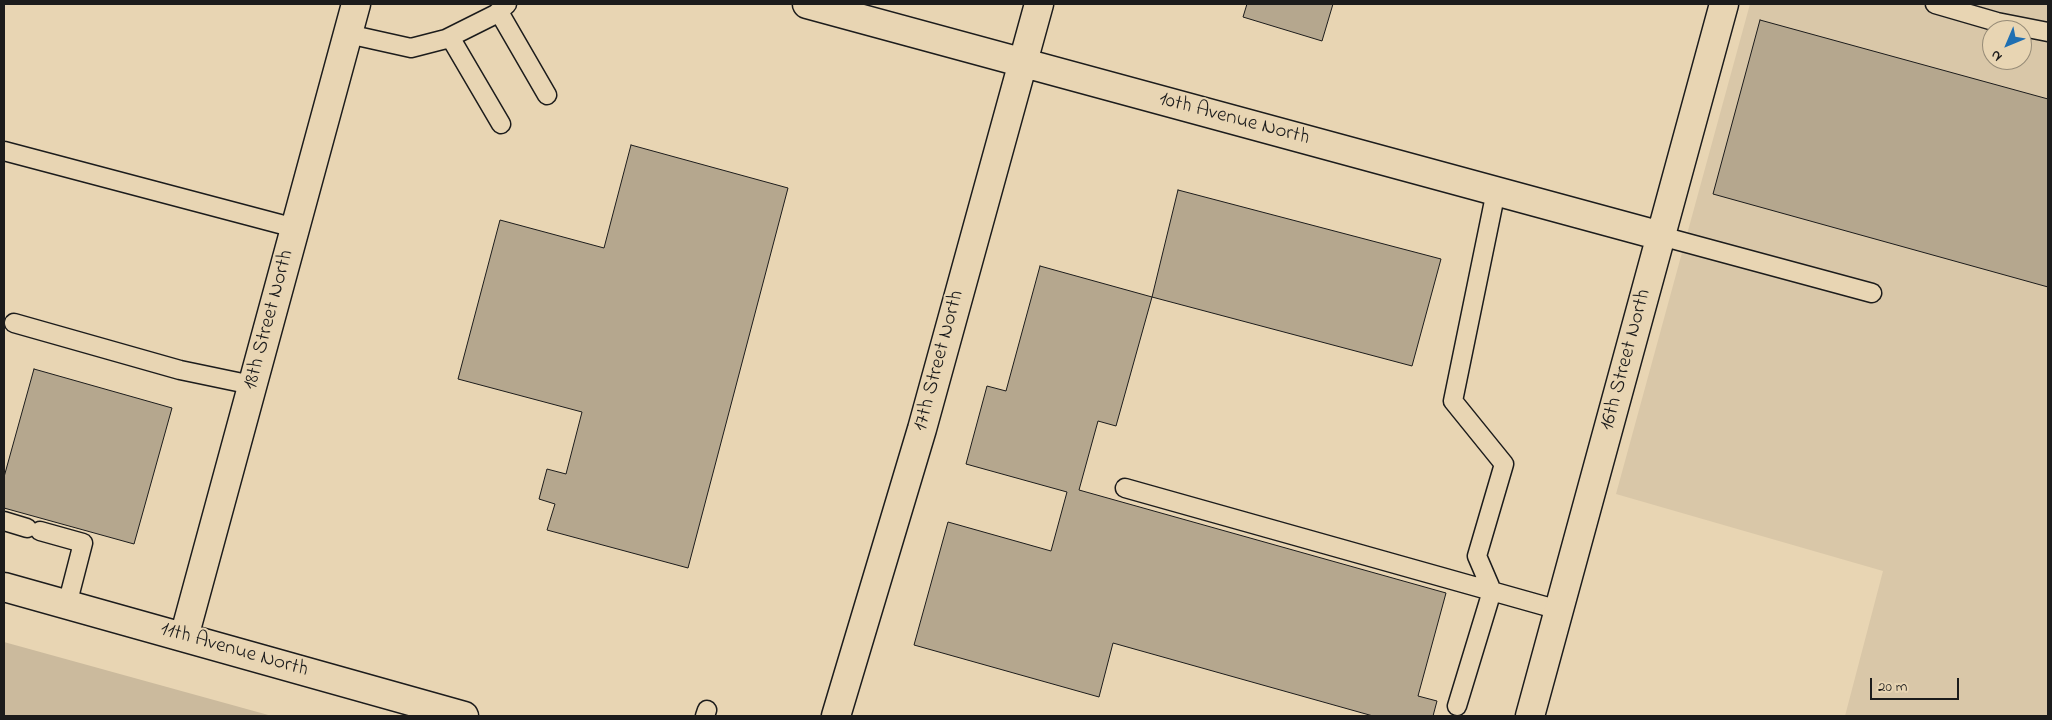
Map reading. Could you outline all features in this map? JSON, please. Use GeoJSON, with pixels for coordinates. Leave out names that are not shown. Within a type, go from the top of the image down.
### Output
{"type":"FeatureCollection","features":[{"type":"Feature","properties":{"kind":"street","name":"18th Street North"},"geometry":{"type":"LineString","coordinates":[[184,637],[356,4]]}},
{"type":"Feature","properties":{"kind":"street","name":"10th Avenue North"},"geometry":{"type":"LineString","coordinates":[[807,4],[1661,236]]}},
{"type":"Feature","properties":{"kind":"street","name":"17th Street North"},"geometry":{"type":"LineString","coordinates":[[836,716],[922,429],[1039,4]]}},
{"type":"Feature","properties":{"kind":"street","name":"16th Street North"},"geometry":{"type":"LineString","coordinates":[[1530,716],[1724,4]]}},
{"type":"Feature","properties":{"kind":"street","name":"11th Avenue North"},"geometry":{"type":"LineString","coordinates":[[4,587],[464,716]]}},
{"type":"Feature","properties":{"kind":"lane"},"geometry":{"type":"LineString","coordinates":[[1935,4],[1998,22],[2048,32]]}},
{"type":"Feature","properties":{"kind":"lane"},"geometry":{"type":"LineString","coordinates":[[348,34],[411,48],[450,37],[503,8],[547,96]]}},
{"type":"Feature","properties":{"kind":"lane"},"geometry":{"type":"LineString","coordinates":[[450,37],[501,124]]}},
{"type":"Feature","properties":{"kind":"lane"},"geometry":{"type":"LineString","coordinates":[[4,151],[295,228]]}},
{"type":"Feature","properties":{"kind":"lane"},"geometry":{"type":"LineString","coordinates":[[1457,706],[1492,591],[1477,556],[1504,464],[1453,400],[1496,191]]}},
{"type":"Feature","properties":{"kind":"lane"},"geometry":{"type":"LineString","coordinates":[[1661,236],[1872,294]]}},
{"type":"Feature","properties":{"kind":"lane"},"geometry":{"type":"LineString","coordinates":[[14,323],[180,370],[252,384]]}},
{"type":"Feature","properties":{"kind":"lane"},"geometry":{"type":"LineString","coordinates":[[1125,488],[1559,610]]}},
{"type":"Feature","properties":{"kind":"lane"},"geometry":{"type":"LineString","coordinates":[[4,521],[83,543],[66,605]]}},
{"type":"Feature","properties":{"kind":"shaded area"},"geometry":{"type":"Polygon","coordinates":[[[1750,4],[2048,4],[2048,716],[1845,716],[1883,571],[1616,494],[1750,4]]]}},
{"type":"Feature","properties":{"kind":"shaded area"},"geometry":{"type":"Polygon","coordinates":[[[4,642],[272,716],[4,716],[4,642]]]}},
{"type":"Feature","properties":{"kind":"building"},"geometry":{"type":"Polygon","coordinates":[[[1247,4],[1333,4],[1322,41],[1243,17],[1247,4]]]}},
{"type":"Feature","properties":{"kind":"building"},"geometry":{"type":"Polygon","coordinates":[[[1760,20],[2048,99],[2048,287],[1713,194],[1760,20]]]}},
{"type":"Feature","properties":{"kind":"building"},"geometry":{"type":"Polygon","coordinates":[[[631,145],[788,188],[688,568],[547,530],[555,504],[539,499],[547,469],[566,474],[582,412],[458,379],[500,220],[604,248],[631,145]]]}},
{"type":"Feature","properties":{"kind":"building"},"geometry":{"type":"Polygon","coordinates":[[[1178,190],[1441,259],[1412,366],[1152,297],[1178,190]]]}},
{"type":"Feature","properties":{"kind":"building"},"geometry":{"type":"Polygon","coordinates":[[[1040,266],[1152,297],[1116,426],[1098,421],[1079,490],[1446,593],[1418,696],[1437,701],[1433,716],[1373,716],[1113,643],[1099,697],[914,645],[948,522],[1051,551],[1067,492],[966,464],[987,386],[1006,391],[1040,266]]]}},
{"type":"Feature","properties":{"kind":"building"},"geometry":{"type":"Polygon","coordinates":[[[34,369],[172,408],[134,544],[4,508],[4,477],[34,369]]]}}]}
